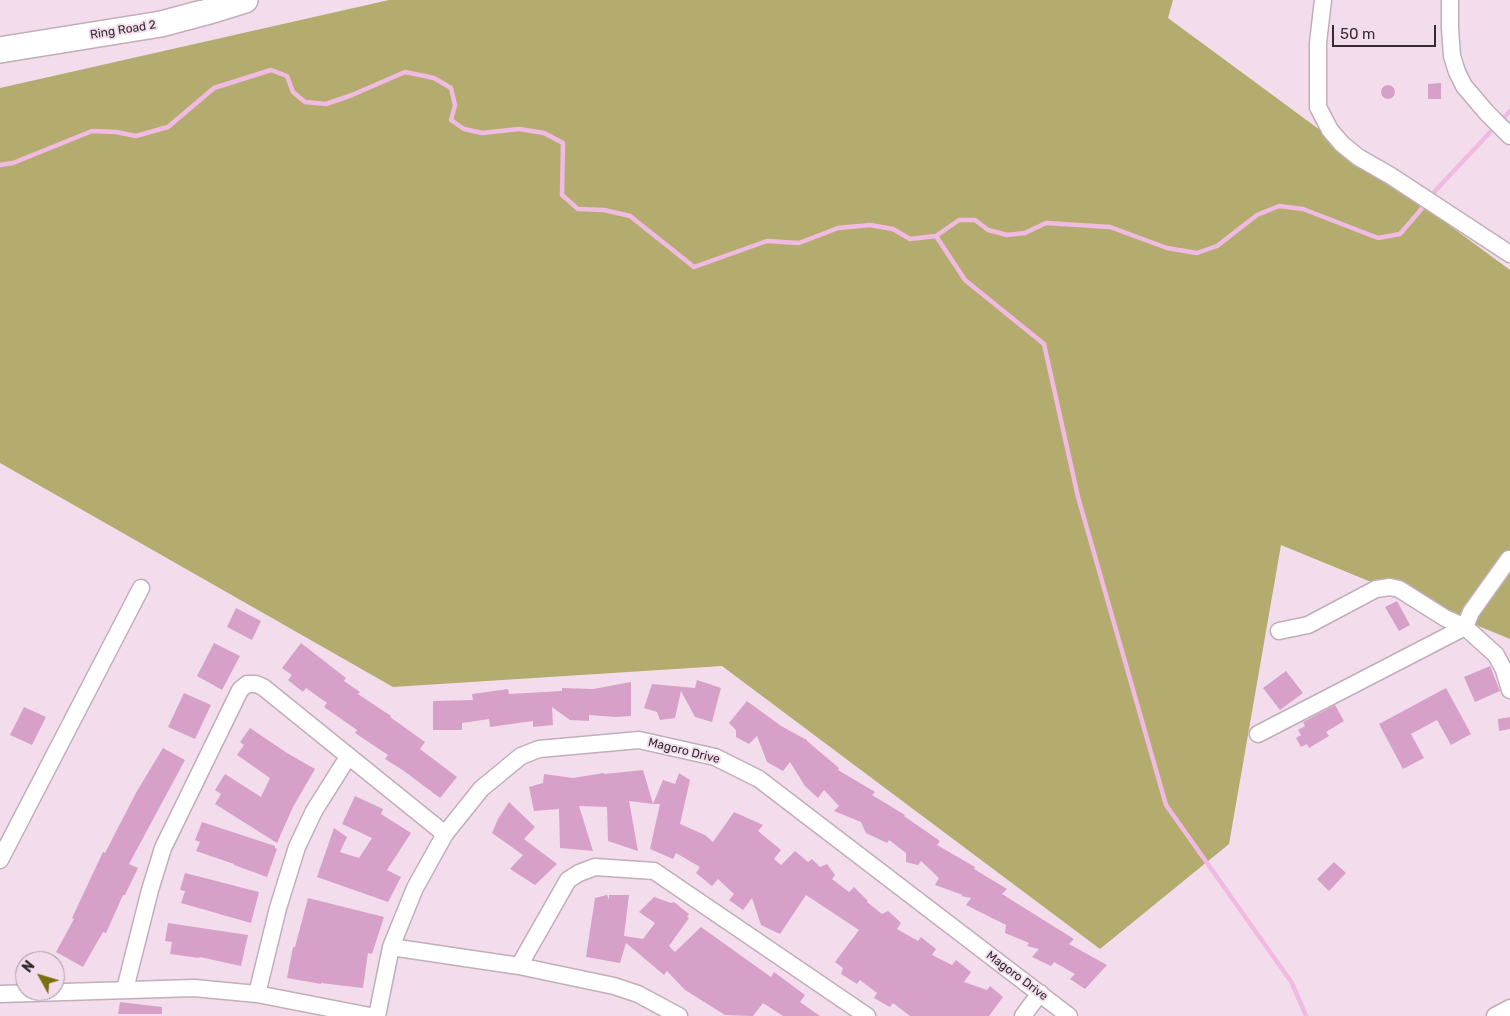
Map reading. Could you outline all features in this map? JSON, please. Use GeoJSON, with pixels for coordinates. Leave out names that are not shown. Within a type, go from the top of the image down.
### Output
{"type":"FeatureCollection","features":[{"type":"Feature","properties":{"kind":"main road","name":"Ring Road 2"},"geometry":{"type":"LineString","coordinates":[[0,50],[161,24],[245,0]]}},
{"type":"Feature","properties":{"kind":"street"},"geometry":{"type":"LineString","coordinates":[[1323,0],[1318,43],[1318,107],[1330,130],[1342,144],[1358,157],[1510,254]]}},
{"type":"Feature","properties":{"kind":"street"},"geometry":{"type":"LineString","coordinates":[[1450,0],[1452,56],[1457,72],[1464,86],[1486,113],[1509,135]]}},
{"type":"Feature","properties":{"kind":"street"},"geometry":{"type":"LineString","coordinates":[[1258,734],[1464,627],[1471,612],[1509,559]]}},
{"type":"Feature","properties":{"kind":"street"},"geometry":{"type":"LineString","coordinates":[[1279,631],[1308,625],[1376,590],[1390,587],[1398,589],[1445,618],[1464,627],[1503,657],[1504,670],[1510,690]]}},
{"type":"Feature","properties":{"kind":"street"},"geometry":{"type":"LineString","coordinates":[[0,860],[142,588]]}},
{"type":"Feature","properties":{"kind":"street"},"geometry":{"type":"LineString","coordinates":[[125,989],[150,890],[163,848],[240,690],[247,684],[256,684],[263,687],[445,834]]}},
{"type":"Feature","properties":{"kind":"street","name":"Magoro Drive"},"geometry":{"type":"LineString","coordinates":[[377,1016],[391,947],[415,888],[445,834],[481,789],[521,756],[538,749],[639,740],[715,757],[759,779],[1070,1016]]}},
{"type":"Feature","properties":{"kind":"street"},"geometry":{"type":"LineString","coordinates":[[257,994],[278,908],[297,846],[323,795],[348,757]]}},
{"type":"Feature","properties":{"kind":"street"},"geometry":{"type":"LineString","coordinates":[[519,966],[568,880],[579,873],[595,868],[654,871],[867,1016]]}},
{"type":"Feature","properties":{"kind":"street"},"geometry":{"type":"LineString","coordinates":[[391,947],[519,966],[614,986],[638,994],[679,1016]]}},
{"type":"Feature","properties":{"kind":"street"},"geometry":{"type":"LineString","coordinates":[[0,994],[194,988],[257,994],[370,1016]]}},
{"type":"Feature","properties":{"kind":"street"},"geometry":{"type":"LineString","coordinates":[[1023,1016],[1040,993]]}},
{"type":"Feature","properties":{"kind":"street"},"geometry":{"type":"LineString","coordinates":[[1495,1016],[1510,1008]]}},
{"type":"Feature","properties":{"kind":"shaded area"},"geometry":{"type":"Polygon","coordinates":[[[389,0],[1173,0],[1168,18],[1510,270],[1510,639],[1281,545],[1229,844],[1100,949],[722,666],[393,687],[0,463],[0,88],[389,0]]]}},
{"type":"Feature","properties":{"kind":"building"},"geometry":{"type":"Polygon","coordinates":[[[1441,83],[1441,99],[1428,99],[1428,84],[1441,83]]]}},
{"type":"Feature","properties":{"kind":"building"},"geometry":{"type":"Polygon","coordinates":[[[1385,85],[1391,85],[1395,92],[1391,99],[1385,99],[1381,95],[1381,89],[1385,85]]]}},
{"type":"Feature","properties":{"kind":"building"},"geometry":{"type":"Polygon","coordinates":[[[1397,601],[1410,625],[1399,631],[1385,607],[1397,601]]]}},
{"type":"Feature","properties":{"kind":"building"},"geometry":{"type":"Polygon","coordinates":[[[236,608],[261,621],[252,640],[227,627],[236,608]]]}},
{"type":"Feature","properties":{"kind":"building"},"geometry":{"type":"Polygon","coordinates":[[[214,643],[240,656],[222,690],[197,676],[214,643]]]}},
{"type":"Feature","properties":{"kind":"building"},"geometry":{"type":"Polygon","coordinates":[[[301,643],[346,678],[344,681],[360,692],[358,694],[425,742],[420,749],[457,777],[440,798],[385,759],[388,755],[355,733],[357,730],[324,707],[327,703],[306,688],[303,692],[288,680],[292,675],[282,668],[301,643]]]}},
{"type":"Feature","properties":{"kind":"building"},"geometry":{"type":"Polygon","coordinates":[[[1490,666],[1500,691],[1475,702],[1464,677],[1490,666]]]}},
{"type":"Feature","properties":{"kind":"building"},"geometry":{"type":"Polygon","coordinates":[[[1286,671],[1303,693],[1280,710],[1263,688],[1286,671]]]}},
{"type":"Feature","properties":{"kind":"building"},"geometry":{"type":"Polygon","coordinates":[[[697,680],[721,688],[712,722],[695,717],[681,691],[675,718],[660,720],[657,712],[644,708],[652,684],[695,688],[697,680]]]}},
{"type":"Feature","properties":{"kind":"building"},"geometry":{"type":"Polygon","coordinates":[[[631,682],[631,716],[589,715],[589,721],[570,720],[552,707],[553,725],[533,727],[533,721],[490,727],[489,719],[462,723],[462,730],[433,730],[433,701],[473,700],[472,694],[508,689],[509,694],[562,691],[562,688],[593,689],[631,682]]]}},
{"type":"Feature","properties":{"kind":"building"},"geometry":{"type":"Polygon","coordinates":[[[1446,688],[1471,734],[1451,745],[1437,720],[1411,734],[1424,758],[1403,769],[1379,724],[1446,688]]]}},
{"type":"Feature","properties":{"kind":"building"},"geometry":{"type":"Polygon","coordinates":[[[184,693],[211,705],[195,739],[168,727],[184,693]]]}},
{"type":"Feature","properties":{"kind":"building"},"geometry":{"type":"Polygon","coordinates":[[[747,701],[781,726],[807,740],[839,768],[838,770],[875,792],[872,795],[905,815],[940,841],[937,845],[975,867],[974,869],[1007,889],[1002,894],[1074,939],[1069,944],[1107,965],[1085,989],[1070,979],[1075,974],[1054,962],[1051,966],[1032,957],[1039,949],[1027,946],[1029,943],[1005,933],[1006,925],[966,905],[971,898],[961,896],[963,895],[935,885],[939,878],[921,861],[918,865],[906,862],[906,853],[889,840],[887,843],[866,833],[861,822],[834,811],[839,806],[824,790],[818,798],[805,786],[790,762],[783,771],[767,762],[757,736],[749,744],[736,737],[736,730],[729,723],[747,701]]]}},
{"type":"Feature","properties":{"kind":"building"},"geometry":{"type":"Polygon","coordinates":[[[1335,705],[1344,721],[1326,732],[1329,736],[1309,748],[1307,744],[1301,747],[1296,738],[1301,735],[1298,730],[1305,726],[1303,722],[1335,705]]]}},
{"type":"Feature","properties":{"kind":"building"},"geometry":{"type":"Polygon","coordinates":[[[24,707],[46,717],[32,745],[10,735],[24,707]]]}},
{"type":"Feature","properties":{"kind":"building"},"geometry":{"type":"Polygon","coordinates":[[[1510,717],[1510,729],[1499,731],[1498,719],[1510,717]]]}},
{"type":"Feature","properties":{"kind":"building"},"geometry":{"type":"Polygon","coordinates":[[[250,728],[315,769],[293,807],[277,843],[215,804],[221,794],[215,790],[225,774],[261,797],[270,778],[237,755],[244,745],[240,742],[250,728]]]}},
{"type":"Feature","properties":{"kind":"building"},"geometry":{"type":"Polygon","coordinates":[[[163,748],[185,760],[129,864],[138,868],[125,895],[123,895],[106,933],[103,932],[83,967],[65,957],[65,951],[57,951],[74,919],[72,918],[103,852],[105,853],[137,791],[163,748]]]}},
{"type":"Feature","properties":{"kind":"building"},"geometry":{"type":"Polygon","coordinates":[[[643,770],[653,804],[629,801],[638,851],[608,841],[607,807],[579,806],[593,851],[560,848],[559,809],[534,811],[529,787],[543,783],[544,774],[573,778],[643,770]]]}},
{"type":"Feature","properties":{"kind":"building"},"geometry":{"type":"Polygon","coordinates":[[[679,773],[690,780],[680,824],[705,835],[713,842],[734,812],[763,825],[758,831],[781,850],[774,859],[781,865],[795,851],[808,862],[812,859],[820,867],[827,864],[835,875],[832,879],[849,892],[854,887],[867,902],[882,914],[888,911],[901,923],[897,929],[918,941],[921,937],[936,949],[932,955],[952,965],[956,960],[971,972],[964,982],[987,990],[990,986],[1003,997],[989,1016],[910,1016],[893,1003],[890,1007],[874,998],[877,993],[860,980],[857,984],[841,974],[843,968],[835,962],[859,930],[806,895],[780,934],[761,925],[752,898],[743,910],[729,900],[734,894],[718,879],[712,886],[696,873],[700,867],[676,853],[673,859],[650,849],[660,804],[653,804],[663,780],[675,784],[679,773]]]}},
{"type":"Feature","properties":{"kind":"building"},"geometry":{"type":"Polygon","coordinates":[[[355,796],[383,809],[381,814],[411,833],[387,870],[401,877],[388,902],[317,877],[334,828],[347,837],[340,852],[359,858],[372,838],[342,824],[355,796]]]}},
{"type":"Feature","properties":{"kind":"building"},"geometry":{"type":"Polygon","coordinates":[[[509,802],[535,827],[524,839],[557,864],[535,885],[510,869],[523,855],[492,833],[509,802]]]}},
{"type":"Feature","properties":{"kind":"building"},"geometry":{"type":"Polygon","coordinates":[[[202,822],[275,846],[277,849],[267,877],[196,851],[200,842],[195,840],[202,822]]]}},
{"type":"Feature","properties":{"kind":"building"},"geometry":{"type":"Polygon","coordinates":[[[1334,862],[1346,873],[1329,891],[1317,879],[1334,862]]]}},
{"type":"Feature","properties":{"kind":"building"},"geometry":{"type":"Polygon","coordinates":[[[185,873],[259,892],[251,923],[181,903],[185,891],[180,890],[185,873]]]}},
{"type":"Feature","properties":{"kind":"building"},"geometry":{"type":"Polygon","coordinates":[[[607,895],[609,900],[609,895],[629,895],[624,936],[643,939],[655,923],[639,912],[654,897],[671,903],[674,902],[689,914],[687,917],[689,918],[669,946],[675,952],[701,927],[771,977],[774,972],[805,995],[800,1002],[820,1016],[783,1016],[763,1003],[753,1016],[725,1015],[685,990],[667,971],[664,975],[626,943],[620,963],[586,957],[595,898],[607,895]]]}},
{"type":"Feature","properties":{"kind":"building"},"geometry":{"type":"Polygon","coordinates":[[[308,898],[384,917],[372,954],[368,953],[363,988],[321,984],[287,978],[293,947],[295,947],[308,898]]]}},
{"type":"Feature","properties":{"kind":"building"},"geometry":{"type":"Polygon","coordinates":[[[168,923],[248,935],[241,966],[200,957],[170,954],[172,942],[165,941],[168,923]]]}},
{"type":"Feature","properties":{"kind":"building"},"geometry":{"type":"Polygon","coordinates":[[[120,1002],[162,1007],[162,1014],[118,1014],[120,1002]]]}},
{"type":"Feature","properties":{"kind":"waterway"},"geometry":{"type":"LineString","coordinates":[[0,165],[13,163],[92,131],[116,132],[136,136],[168,127],[214,88],[271,70],[287,76],[293,92],[305,102],[326,104],[405,72],[434,78],[451,88],[455,105],[451,120],[464,129],[482,133],[519,129],[544,133],[563,143],[562,195],[578,209],[604,210],[630,216],[694,267],[767,241],[799,243],[838,228],[870,225],[893,229],[910,239],[936,236],[959,220],[975,220],[988,230],[1007,235],[1025,233],[1046,223],[1110,227],[1167,248],[1197,253],[1217,246],[1257,215],[1279,206],[1303,209],[1378,238],[1400,234],[1436,190],[1495,127]]}},
{"type":"Feature","properties":{"kind":"waterway"},"geometry":{"type":"LineString","coordinates":[[1501,121],[1510,111]]}},
{"type":"Feature","properties":{"kind":"waterway"},"geometry":{"type":"LineString","coordinates":[[936,236],[965,280],[1044,344],[1078,497],[1166,805],[1292,983],[1306,1016]]}}]}
